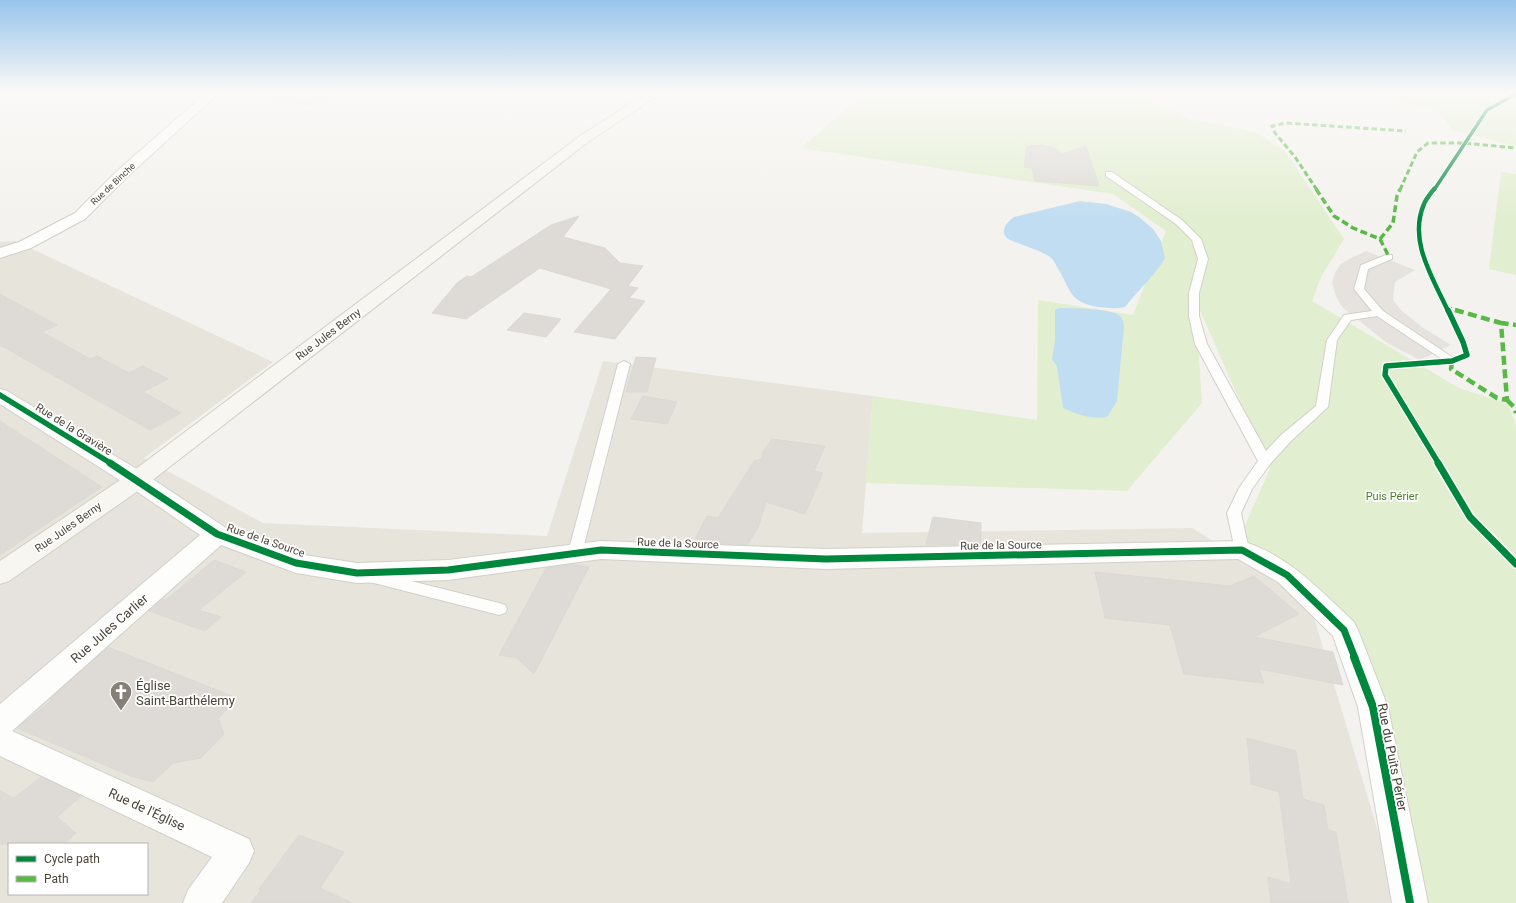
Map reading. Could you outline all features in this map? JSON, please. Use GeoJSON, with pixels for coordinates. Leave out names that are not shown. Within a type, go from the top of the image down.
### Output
{"type":"FeatureCollection","features":[{"type":"Feature","properties":{"kind":"main road","name":"Rue Jules Berny"},"geometry":{"type":"LineString","coordinates":[[0,574],[137,480],[590,135]]}},
{"type":"Feature","properties":{"kind":"street","name":"Rue de Binche"},"geometry":{"type":"LineString","coordinates":[[0,253],[25,245],[80,216],[122,174],[166,135]]}},
{"type":"Feature","properties":{"kind":"street","name":"Rue de la Gravière"},"geometry":{"type":"LineString","coordinates":[[0,395],[137,480]]}},
{"type":"Feature","properties":{"kind":"street","name":"Rue de la Source"},"geometry":{"type":"LineString","coordinates":[[137,480],[217,534],[296,563],[357,574],[448,570],[601,550],[826,559],[1242,550]]}},
{"type":"Feature","properties":{"kind":"street","name":"Rue Jules Carlier"},"geometry":{"type":"LineString","coordinates":[[0,723],[217,534]]}},
{"type":"Feature","properties":{"kind":"street","name":"Rue du Puits Périer"},"geometry":{"type":"LineString","coordinates":[[1242,550],[1287,575],[1344,630],[1373,707],[1410,903]]}},
{"type":"Feature","properties":{"kind":"street","name":"Rue de l'Église"},"geometry":{"type":"LineString","coordinates":[[0,741],[237,851],[201,903]]}},
{"type":"Feature","properties":{"kind":"lane"},"geometry":{"type":"LineString","coordinates":[[1109,174],[1179,222],[1196,239],[1202,260],[1194,293],[1194,316],[1201,344],[1265,461]]}},
{"type":"Feature","properties":{"kind":"lane"},"geometry":{"type":"LineString","coordinates":[[1389,257],[1364,267],[1359,288],[1379,314],[1452,361]]}},
{"type":"Feature","properties":{"kind":"lane"},"geometry":{"type":"LineString","coordinates":[[1242,550],[1234,513],[1246,488],[1265,461],[1286,438],[1322,407],[1332,340],[1348,317],[1379,314]]}},
{"type":"Feature","properties":{"kind":"lane"},"geometry":{"type":"LineString","coordinates":[[575,553],[624,364]]}},
{"type":"Feature","properties":{"kind":"lane"},"geometry":{"type":"LineString","coordinates":[[357,574],[499,609]]}},
{"type":"Feature","properties":{"kind":"shaded area"},"geometry":{"type":"Polygon","coordinates":[[[15,241],[273,362],[144,458],[263,523],[547,536],[603,361],[873,396],[862,533],[1192,528],[1247,562],[1307,594],[1380,838],[1394,903],[0,903],[0,242],[15,241]]]}},
{"type":"Feature","properties":{"kind":"shaded area"},"geometry":{"type":"Polygon","coordinates":[[[1366,251],[1415,270],[1395,282],[1393,300],[1402,311],[1422,327],[1451,345],[1420,360],[1387,343],[1343,308],[1336,296],[1332,283],[1335,273],[1341,264],[1366,251]]]}},
{"type":"Feature","properties":{"kind":"shaded area"},"geometry":{"type":"Polygon","coordinates":[[[131,498],[197,537],[0,703],[0,589],[131,498]]]}},
{"type":"Feature","properties":{"kind":"green space","name":"Puis Périer"},"geometry":{"type":"Polygon","coordinates":[[[816,135],[1260,135],[1284,150],[1344,239],[1321,277],[1312,301],[1459,388],[1508,404],[1516,426],[1516,903],[1412,903],[1344,630],[1293,569],[1234,550],[1270,469],[1195,299],[1202,403],[1127,491],[866,483],[873,396],[1037,420],[1038,300],[1133,315],[1166,231],[1113,194],[801,148],[816,135]]]}},
{"type":"Feature","properties":{"kind":"green space"},"geometry":{"type":"Polygon","coordinates":[[[1473,135],[1516,135],[1516,146],[1473,135]]]}},
{"type":"Feature","properties":{"kind":"green space"},"geometry":{"type":"Polygon","coordinates":[[[1501,172],[1516,174],[1516,275],[1489,269],[1501,172]]]}},
{"type":"Feature","properties":{"kind":"water"},"geometry":{"type":"Polygon","coordinates":[[[1080,201],[1106,204],[1131,212],[1153,229],[1161,241],[1165,258],[1156,271],[1125,307],[1098,307],[1081,302],[1068,288],[1051,258],[1040,251],[1008,239],[1004,234],[1004,229],[1009,221],[1014,217],[1080,201]]]}},
{"type":"Feature","properties":{"kind":"water"},"geometry":{"type":"Polygon","coordinates":[[[1059,308],[1101,310],[1117,314],[1122,319],[1124,326],[1117,401],[1107,417],[1096,418],[1085,416],[1063,408],[1057,366],[1052,359],[1055,341],[1055,310],[1059,308]]]}},
{"type":"Feature","properties":{"kind":"building"},"geometry":{"type":"Polygon","coordinates":[[[1040,145],[1054,148],[1063,154],[1086,146],[1099,186],[1035,181],[1032,168],[1024,167],[1027,146],[1040,145]]]}},
{"type":"Feature","properties":{"kind":"building"},"geometry":{"type":"Polygon","coordinates":[[[579,216],[563,237],[605,248],[620,263],[643,266],[628,286],[638,288],[629,298],[645,301],[615,339],[574,332],[611,289],[540,268],[466,319],[432,313],[457,283],[467,276],[471,277],[551,225],[579,216]]]}},
{"type":"Feature","properties":{"kind":"building"},"geometry":{"type":"Polygon","coordinates":[[[0,294],[57,325],[42,332],[90,359],[97,356],[129,373],[143,366],[168,379],[143,392],[181,413],[150,430],[0,345],[0,294]]]}},
{"type":"Feature","properties":{"kind":"building"},"geometry":{"type":"Polygon","coordinates":[[[524,313],[561,319],[546,337],[507,330],[524,313]]]}},
{"type":"Feature","properties":{"kind":"building"},"geometry":{"type":"Polygon","coordinates":[[[636,357],[656,358],[647,392],[626,392],[636,357]]]}},
{"type":"Feature","properties":{"kind":"building"},"geometry":{"type":"Polygon","coordinates":[[[643,396],[677,402],[667,424],[631,419],[643,396]]]}},
{"type":"Feature","properties":{"kind":"building"},"geometry":{"type":"Polygon","coordinates":[[[0,421],[102,487],[0,555],[0,421]]]}},
{"type":"Feature","properties":{"kind":"building"},"geometry":{"type":"Polygon","coordinates":[[[772,439],[825,446],[814,471],[823,473],[805,514],[766,502],[758,528],[747,545],[712,543],[695,539],[707,516],[718,518],[754,461],[762,459],[762,453],[772,439]]]}},
{"type":"Feature","properties":{"kind":"building"},"geometry":{"type":"Polygon","coordinates":[[[933,517],[981,523],[981,545],[926,544],[933,517]]]}},
{"type":"Feature","properties":{"kind":"building"},"geometry":{"type":"Polygon","coordinates":[[[214,560],[246,572],[199,610],[221,617],[205,631],[149,611],[163,599],[166,600],[214,560]]]}},
{"type":"Feature","properties":{"kind":"building"},"geometry":{"type":"Polygon","coordinates":[[[573,564],[589,567],[534,674],[517,658],[499,655],[546,568],[573,564]]]}},
{"type":"Feature","properties":{"kind":"building"},"geometry":{"type":"Polygon","coordinates":[[[1095,572],[1230,586],[1254,576],[1299,614],[1254,637],[1333,652],[1343,685],[1259,669],[1264,683],[1184,674],[1170,625],[1105,618],[1095,572]]]}},
{"type":"Feature","properties":{"kind":"building","name":"Église Saint-Barthélemy"},"geometry":{"type":"Polygon","coordinates":[[[108,647],[237,698],[218,719],[224,734],[201,758],[173,763],[153,782],[131,776],[17,728],[52,700],[50,699],[108,647]]]}},
{"type":"Feature","properties":{"kind":"building"},"geometry":{"type":"Polygon","coordinates":[[[1247,738],[1296,751],[1303,799],[1324,805],[1328,830],[1336,832],[1348,903],[1271,903],[1268,877],[1291,884],[1279,792],[1251,784],[1247,738]]]}},
{"type":"Feature","properties":{"kind":"building"},"geometry":{"type":"Polygon","coordinates":[[[41,777],[81,796],[57,817],[76,833],[65,843],[0,844],[0,791],[14,798],[41,777]]]}},
{"type":"Feature","properties":{"kind":"building"},"geometry":{"type":"Polygon","coordinates":[[[299,835],[344,852],[320,888],[352,903],[251,903],[261,890],[259,889],[299,835]]]}},
{"type":"Feature","properties":{"kind":"marked path"},"geometry":{"type":"LineString","coordinates":[[1277,135],[1295,157],[1334,216],[1353,228],[1380,239],[1389,257]]}},
{"type":"Feature","properties":{"kind":"marked path"},"geometry":{"type":"LineString","coordinates":[[1380,239],[1393,223],[1397,196],[1417,152],[1428,143],[1464,143],[1516,148]]}},
{"type":"Feature","properties":{"kind":"marked path"},"geometry":{"type":"LineString","coordinates":[[1445,307],[1501,323]]}},
{"type":"Feature","properties":{"kind":"marked path"},"geometry":{"type":"LineString","coordinates":[[1452,361],[1451,369],[1497,398],[1507,400],[1501,323],[1516,325]]}},
{"type":"Feature","properties":{"kind":"marked path"},"geometry":{"type":"LineString","coordinates":[[1507,400],[1514,407],[1516,413]]}},
{"type":"Feature","properties":{"kind":"cycle path"},"geometry":{"type":"LineString","coordinates":[[1470,135],[1424,204],[1419,230],[1422,256],[1463,342],[1467,355],[1452,361],[1386,366],[1385,375],[1470,517],[1516,564]]}},
{"type":"Feature","properties":{"kind":"cycle path"},"geometry":{"type":"LineString","coordinates":[[0,395],[137,480],[217,534],[296,563],[357,573],[448,570],[601,550],[826,559],[1242,550],[1287,575],[1344,630],[1373,707],[1410,903]]}},
{"type":"Feature","properties":{"kind":"place","name":"Église Saint-Barthélemy"},"geometry":{"type":"Point","coordinates":[121,712]}}]}
